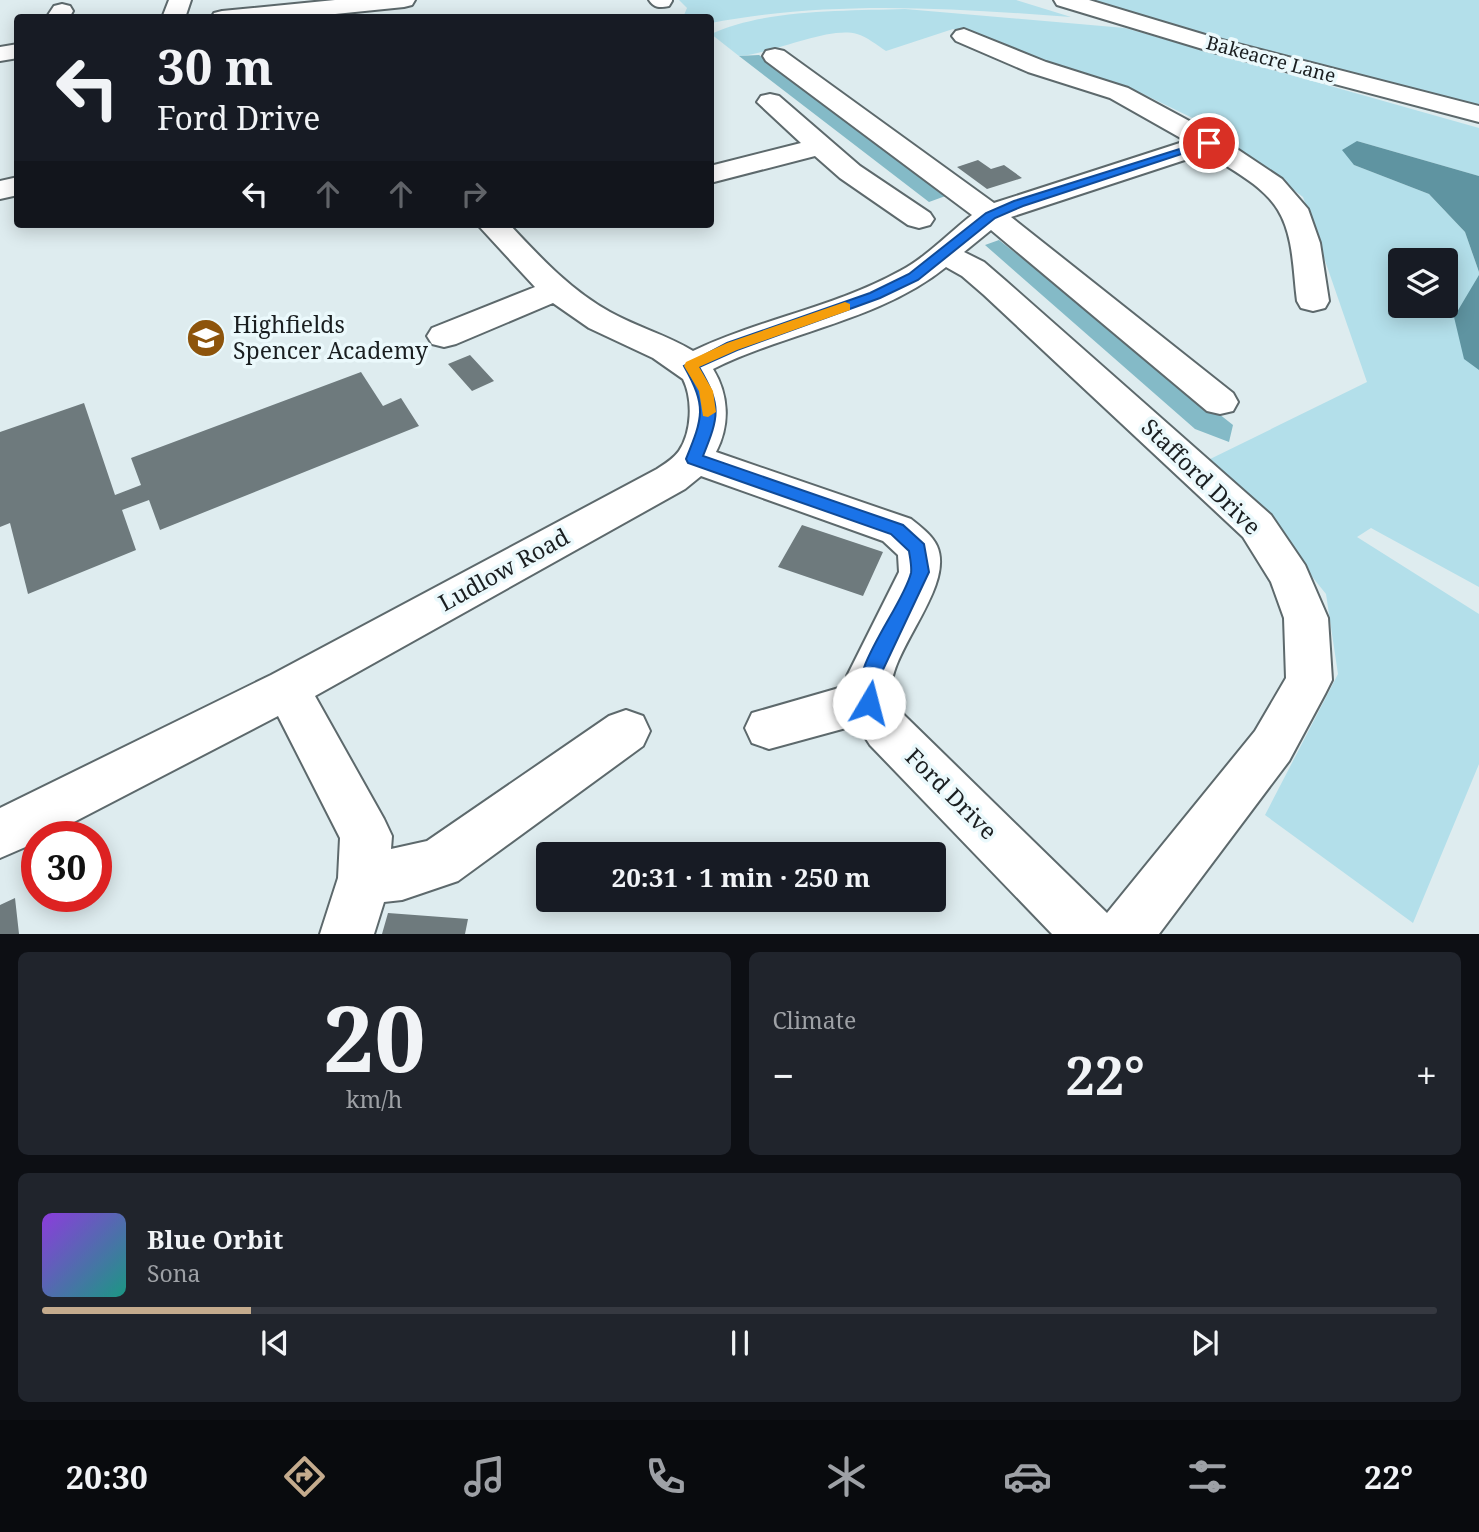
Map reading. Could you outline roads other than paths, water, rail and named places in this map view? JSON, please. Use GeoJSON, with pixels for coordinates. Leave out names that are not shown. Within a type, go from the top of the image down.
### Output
{"type":"FeatureCollection","features":[{"type":"Feature","properties":{"kind":"street"},"geometry":{"type":"LineString","coordinates":[[262,14],[404,0]]}},
{"type":"Feature","properties":{"kind":"street","name":"Bakeacre Lane"},"geometry":{"type":"LineString","coordinates":[[1065,0],[1214,44],[1479,114]]}},
{"type":"Feature","properties":{"kind":"street"},"geometry":{"type":"LineString","coordinates":[[964,36],[1037,67],[1119,93],[1209,144],[1272,185],[1293,209],[1305,243],[1313,301]]}},
{"type":"Feature","properties":{"kind":"street"},"geometry":{"type":"LineString","coordinates":[[775,56],[990,215],[1220,402]]}},
{"type":"Feature","properties":{"kind":"street","name":"Stafford Drive"},"geometry":{"type":"LineString","coordinates":[[770,102],[818,147],[995,288],[1257,526],[1290,577],[1306,618],[1309,680],[1272,746],[1125,933]]}},
{"type":"Feature","properties":{"kind":"street"},"geometry":{"type":"LineString","coordinates":[[511,228],[528,265],[556,290],[589,314],[691,366],[732,346],[875,296],[914,277],[930,236],[1019,203],[1209,144]]}},
{"type":"Feature","properties":{"kind":"street"},"geometry":{"type":"LineString","coordinates":[[714,174],[818,147]]}},
{"type":"Feature","properties":{"kind":"street"},"geometry":{"type":"LineString","coordinates":[[444,336],[556,290]]}},
{"type":"Feature","properties":{"kind":"street","name":"Ludlow Road"},"geometry":{"type":"LineString","coordinates":[[0,834],[287,689],[671,479],[694,459],[709,421],[706,391],[691,366]]}},
{"type":"Feature","properties":{"kind":"street"},"geometry":{"type":"LineString","coordinates":[[694,459],[897,530],[918,549],[920,572],[870,676],[869,703],[834,709],[769,728]]}},
{"type":"Feature","properties":{"kind":"street"},"geometry":{"type":"LineString","coordinates":[[287,689],[366,836],[364,878],[347,933]]}},
{"type":"Feature","properties":{"kind":"street","name":"Ford Drive"},"geometry":{"type":"LineString","coordinates":[[869,703],[887,730],[1090,933]]}},
{"type":"Feature","properties":{"kind":"street"},"geometry":{"type":"LineString","coordinates":[[364,878],[402,874],[440,863],[626,732]]}},
{"type":"Feature","properties":{"kind":"place","name":"Highfields Spencer Academy"},"geometry":{"type":"Point","coordinates":[206,338]}}]}
